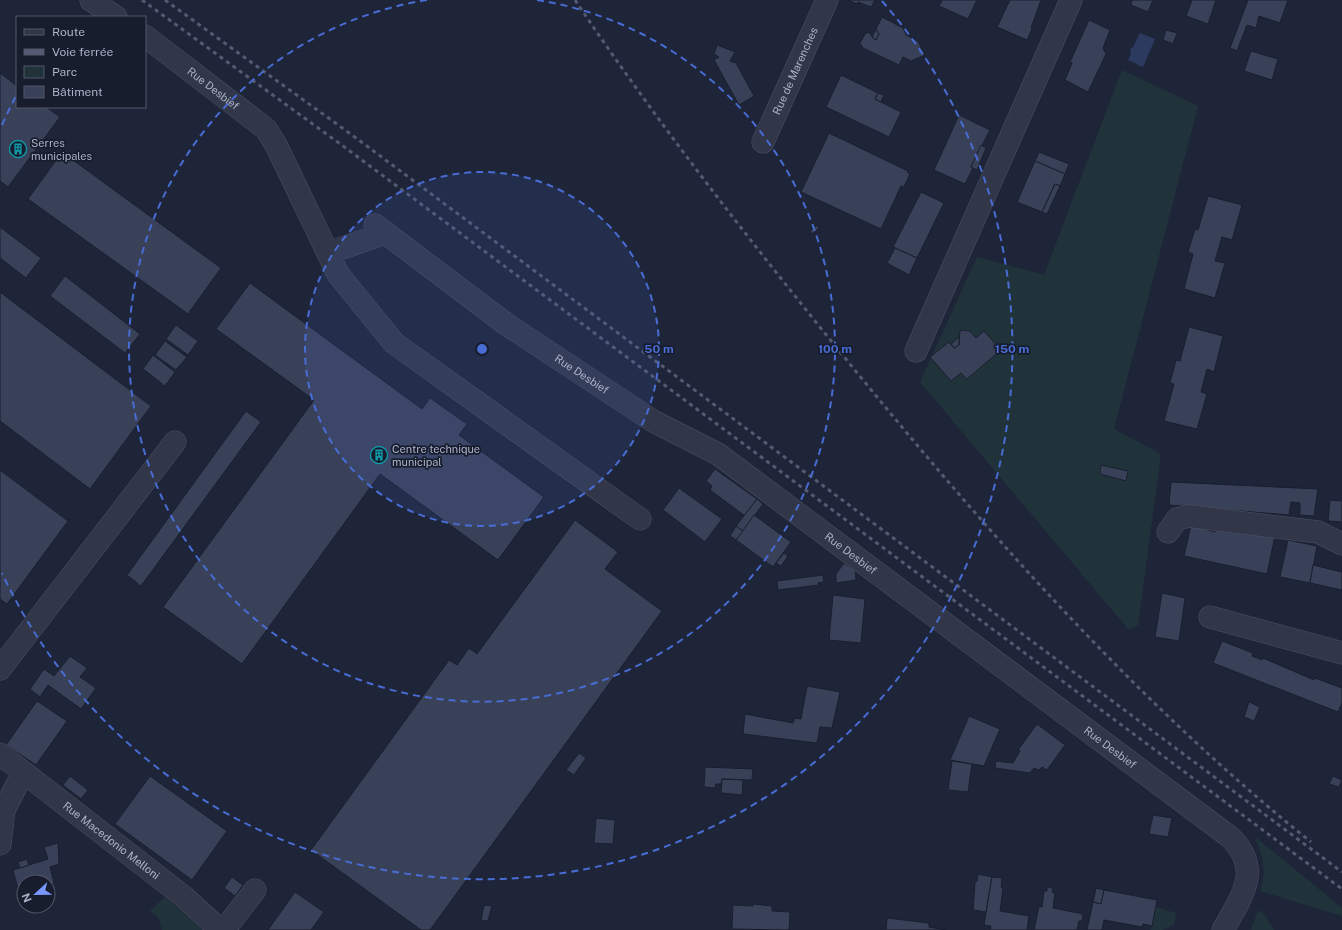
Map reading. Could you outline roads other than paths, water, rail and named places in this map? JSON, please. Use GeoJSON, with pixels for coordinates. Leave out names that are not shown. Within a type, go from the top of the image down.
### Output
{"type":"FeatureCollection","features":[{"type":"Feature","properties":{"kind":"street"},"geometry":{"type":"LineString","coordinates":[[91,0],[115,16]]}},
{"type":"Feature","properties":{"kind":"street","name":"Rue de Marenches"},"geometry":{"type":"LineString","coordinates":[[763,142],[827,0]]}},
{"type":"Feature","properties":{"kind":"street"},"geometry":{"type":"LineString","coordinates":[[916,352],[1071,0]]}},
{"type":"Feature","properties":{"kind":"street","name":"Rue Desbief"},"geometry":{"type":"LineString","coordinates":[[146,37],[266,129],[276,145],[338,274],[394,342],[640,519]]}},
{"type":"Feature","properties":{"kind":"street","name":"Rue Desbief"},"geometry":{"type":"LineString","coordinates":[[328,253],[381,229],[506,324],[653,421],[718,454],[1230,837],[1244,853],[1248,869],[1246,883],[1240,898],[1223,930]]}},
{"type":"Feature","properties":{"kind":"street"},"geometry":{"type":"LineString","coordinates":[[0,669],[175,442]]}},
{"type":"Feature","properties":{"kind":"street"},"geometry":{"type":"LineString","coordinates":[[1168,532],[1177,519],[1189,516],[1318,532],[1342,544]]}},
{"type":"Feature","properties":{"kind":"street"},"geometry":{"type":"LineString","coordinates":[[1210,617],[1342,653]]}},
{"type":"Feature","properties":{"kind":"street","name":"Rue Macedonio Melloni"},"geometry":{"type":"LineString","coordinates":[[0,754],[183,896],[220,930]]}},
{"type":"Feature","properties":{"kind":"street"},"geometry":{"type":"LineString","coordinates":[[0,844],[4,810],[23,773]]}},
{"type":"Feature","properties":{"kind":"street"},"geometry":{"type":"LineString","coordinates":[[224,930],[255,890]]}},
{"type":"Feature","properties":{"kind":"water"},"geometry":{"type":"Polygon","coordinates":[[[1140,33],[1155,39],[1143,67],[1128,60],[1131,54],[1130,49],[1133,47],[1140,33]]]}},
{"type":"Feature","properties":{"kind":"railway"},"geometry":{"type":"LineString","coordinates":[[142,0],[343,146],[1342,889]]}},
{"type":"Feature","properties":{"kind":"railway"},"geometry":{"type":"LineString","coordinates":[[165,0],[352,135],[1342,872]]}},
{"type":"Feature","properties":{"kind":"railway"},"geometry":{"type":"LineString","coordinates":[[575,0],[641,95],[710,188],[781,279],[906,432],[1014,557],[1127,677],[1248,789],[1311,842]]}},
{"type":"Feature","properties":{"kind":"place","name":"Serres municipales"},"geometry":{"type":"Point","coordinates":[18,149]}},
{"type":"Feature","properties":{"kind":"place","name":"Centre technique municipal"},"geometry":{"type":"Point","coordinates":[379,455]}}]}
